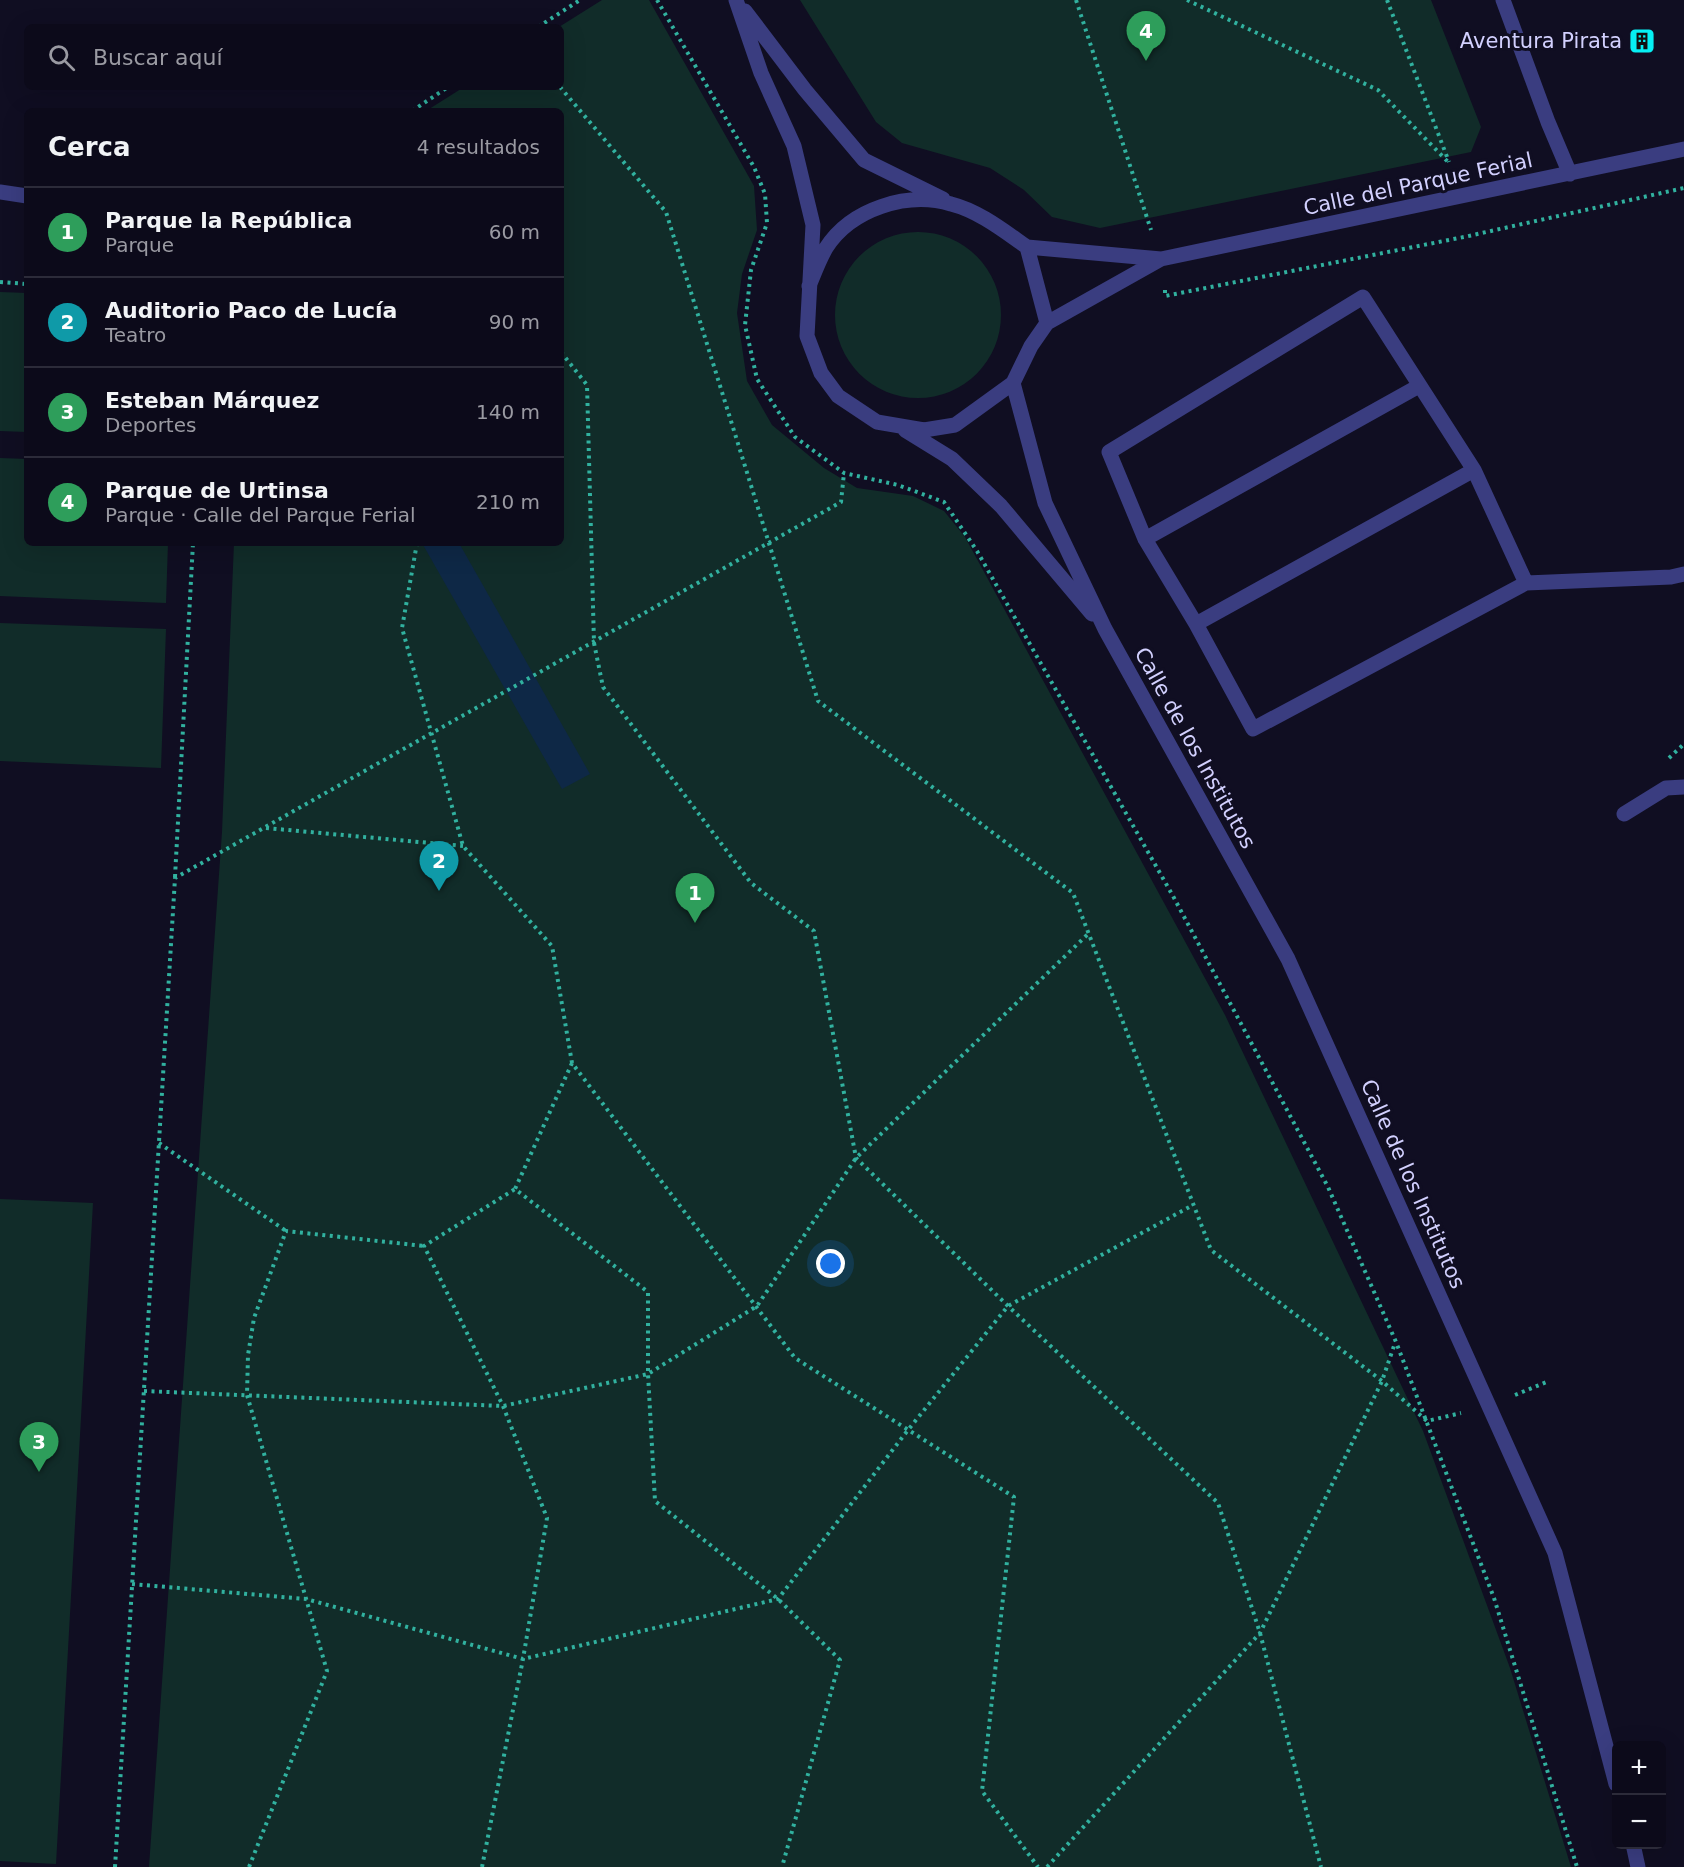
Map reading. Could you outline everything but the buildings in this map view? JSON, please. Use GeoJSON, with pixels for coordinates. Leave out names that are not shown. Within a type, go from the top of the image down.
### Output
{"type":"FeatureCollection","features":[{"type":"Feature","properties":{"kind":"street"},"geometry":{"type":"LineString","coordinates":[[736,0],[805,90],[864,160],[986,219],[1027,247],[1047,323],[1031,346],[1013,383],[955,424],[924,430],[877,422],[838,396],[821,373],[807,336],[813,225],[794,146],[761,73],[736,0]]}},
{"type":"Feature","properties":{"kind":"street"},"geometry":{"type":"LineString","coordinates":[[1503,0],[1548,122],[1570,174],[1684,160]]}},
{"type":"Feature","properties":{"kind":"street","name":"Calle del Parque Ferial"},"geometry":{"type":"LineString","coordinates":[[1027,247],[1161,259],[1684,149]]}},
{"type":"Feature","properties":{"kind":"street"},"geometry":{"type":"LineString","coordinates":[[0,192],[24,196]]}},
{"type":"Feature","properties":{"kind":"street"},"geometry":{"type":"LineString","coordinates":[[809,286],[826,248],[853,220],[872,210],[906,200],[951,203]]}},
{"type":"Feature","properties":{"kind":"street","name":"Calle del Parque Ferial"},"geometry":{"type":"LineString","coordinates":[[1047,323],[1161,259]]}},
{"type":"Feature","properties":{"kind":"street"},"geometry":{"type":"LineString","coordinates":[[1526,583],[1474,470],[1363,297],[1109,452],[1145,539],[1196,624],[1253,729],[1526,583],[1671,577],[1684,574]]}},
{"type":"Feature","properties":{"kind":"street","name":"Calle de los Institutos"},"geometry":{"type":"LineString","coordinates":[[1013,383],[1045,503],[1105,629],[1288,959],[1490,1404],[1555,1553],[1612,1765]]}},
{"type":"Feature","properties":{"kind":"street"},"geometry":{"type":"LineString","coordinates":[[1145,539],[1419,386]]}},
{"type":"Feature","properties":{"kind":"street","name":"Calle de los Institutos"},"geometry":{"type":"LineString","coordinates":[[898,425],[952,459],[1000,506],[1105,629]]}},
{"type":"Feature","properties":{"kind":"street"},"geometry":{"type":"LineString","coordinates":[[1196,624],[1474,470]]}},
{"type":"Feature","properties":{"kind":"street"},"geometry":{"type":"LineString","coordinates":[[1624,814],[1666,788],[1684,788]]}},
{"type":"Feature","properties":{"kind":"street"},"geometry":{"type":"LineString","coordinates":[[1634,1849],[1638,1867]]}},
{"type":"Feature","properties":{"kind":"path"},"geometry":{"type":"LineString","coordinates":[[543,24],[580,0]]}},
{"type":"Feature","properties":{"kind":"path"},"geometry":{"type":"LineString","coordinates":[[657,0],[754,167],[765,194],[767,223],[751,270],[745,325],[757,379],[795,437],[844,473],[898,485],[944,502],[977,551],[1173,896],[1328,1187],[1396,1342],[1494,1598],[1577,1867]]}},
{"type":"Feature","properties":{"kind":"path"},"geometry":{"type":"LineString","coordinates":[[1076,0],[1161,259],[1166,296],[1464,237],[1684,188]]}},
{"type":"Feature","properties":{"kind":"path"},"geometry":{"type":"LineString","coordinates":[[1187,0],[1378,90],[1450,164]]}},
{"type":"Feature","properties":{"kind":"path"},"geometry":{"type":"LineString","coordinates":[[1387,0],[1450,164],[1459,197]]}},
{"type":"Feature","properties":{"kind":"path"},"geometry":{"type":"LineString","coordinates":[[416,108],[444,90]]}},
{"type":"Feature","properties":{"kind":"path"},"geometry":{"type":"LineString","coordinates":[[563,90],[666,212],[818,701],[1073,893],[1211,1250],[1382,1381],[1427,1421]]}},
{"type":"Feature","properties":{"kind":"path"},"geometry":{"type":"LineString","coordinates":[[0,282],[24,284]]}},
{"type":"Feature","properties":{"kind":"path"},"geometry":{"type":"LineString","coordinates":[[564,356],[587,385],[594,643],[603,687],[751,883],[814,931],[856,1158],[1008,1306],[1218,1503],[1260,1633],[1321,1867]]}},
{"type":"Feature","properties":{"kind":"path"},"geometry":{"type":"LineString","coordinates":[[175,878],[841,502],[844,473]]}},
{"type":"Feature","properties":{"kind":"path"},"geometry":{"type":"LineString","coordinates":[[115,1867],[193,546]]}},
{"type":"Feature","properties":{"kind":"path"},"geometry":{"type":"LineString","coordinates":[[416,546],[402,628],[463,846],[552,946],[572,1063],[795,1358],[1014,1497],[982,1791],[1038,1867]]}},
{"type":"Feature","properties":{"kind":"path"},"geometry":{"type":"LineString","coordinates":[[264,828],[463,846]]}},
{"type":"Feature","properties":{"kind":"path"},"geometry":{"type":"LineString","coordinates":[[144,1391],[503,1406],[648,1374],[757,1306],[856,1158],[1089,933]]}},
{"type":"Feature","properties":{"kind":"path"},"geometry":{"type":"LineString","coordinates":[[159,1143],[286,1231],[424,1246],[515,1189],[572,1063]]}},
{"type":"Feature","properties":{"kind":"path"},"geometry":{"type":"LineString","coordinates":[[515,1189],[648,1292],[648,1374],[656,1500],[778,1599],[840,1660],[782,1867]]}},
{"type":"Feature","properties":{"kind":"path"},"geometry":{"type":"LineString","coordinates":[[132,1584],[306,1599],[523,1659],[778,1599],[908,1430],[1008,1306],[1194,1205]]}},
{"type":"Feature","properties":{"kind":"path"},"geometry":{"type":"LineString","coordinates":[[249,1867],[327,1671],[247,1395],[248,1355],[254,1318],[286,1231]]}},
{"type":"Feature","properties":{"kind":"path"},"geometry":{"type":"LineString","coordinates":[[424,1246],[503,1406],[547,1518],[523,1659],[482,1867]]}},
{"type":"Feature","properties":{"kind":"path"},"geometry":{"type":"LineString","coordinates":[[1047,1867],[1260,1633],[1382,1381],[1396,1342]]}},
{"type":"Feature","properties":{"kind":"path"},"geometry":{"type":"LineString","coordinates":[[1514,1396],[1549,1381]]}},
{"type":"Feature","properties":{"kind":"path"},"geometry":{"type":"LineString","coordinates":[[1427,1421],[1462,1413]]}},
{"type":"Feature","properties":{"kind":"green space"},"geometry":{"type":"Polygon","coordinates":[[[602,0],[649,0],[754,186],[757,230],[742,274],[737,313],[747,381],[772,425],[824,468],[857,488],[913,496],[944,511],[965,537],[1225,1015],[1423,1431],[1510,1668],[1571,1867],[149,1867],[222,832],[234,546],[564,546],[564,108],[431,108],[459,90],[564,90],[564,24],[602,0]]]}},
{"type":"Feature","properties":{"kind":"green space"},"geometry":{"type":"Polygon","coordinates":[[[800,0],[1431,0],[1481,127],[1471,152],[1100,228],[1052,217],[1024,190],[990,168],[902,143],[876,122],[800,0]]]}},
{"type":"Feature","properties":{"kind":"green space"},"geometry":{"type":"Polygon","coordinates":[[[918,232],[934,233],[950,238],[977,256],[995,283],[1000,299],[1000,331],[995,347],[977,374],[950,392],[934,397],[918,398],[902,397],[886,392],[859,374],[841,347],[836,331],[835,315],[836,299],[841,283],[859,256],[886,238],[902,233],[918,232]]]}},
{"type":"Feature","properties":{"kind":"green space"},"geometry":{"type":"Polygon","coordinates":[[[0,292],[24,293],[24,432],[0,431],[0,292]]]}},
{"type":"Feature","properties":{"kind":"green space"},"geometry":{"type":"Polygon","coordinates":[[[0,458],[24,459],[24,546],[168,546],[166,603],[0,596],[0,458]]]}},
{"type":"Feature","properties":{"kind":"green space"},"geometry":{"type":"Polygon","coordinates":[[[0,623],[166,629],[161,768],[0,761],[0,623]]]}},
{"type":"Feature","properties":{"kind":"green space"},"geometry":{"type":"Polygon","coordinates":[[[0,1199],[93,1203],[56,1864],[0,1861],[0,1199]]]}},
{"type":"Feature","properties":{"kind":"water"},"geometry":{"type":"Polygon","coordinates":[[[424,546],[461,546],[590,774],[562,789],[424,546]]]}},
{"type":"Feature","properties":{"kind":"place","name":"Aventura Pirata"},"geometry":{"type":"Point","coordinates":[1642,41]}},
{"type":"Feature","properties":{"kind":"place","name":"Parque de Urtinsa"},"geometry":{"type":"Point","coordinates":[1146,61]}},
{"type":"Feature","properties":{"kind":"place","name":"Auditorio Paco de Lucía"},"geometry":{"type":"Point","coordinates":[439,891]}},
{"type":"Feature","properties":{"kind":"place","name":"Parque la República"},"geometry":{"type":"Point","coordinates":[695,923]}},
{"type":"Feature","properties":{"kind":"place","name":"Esteban Márquez"},"geometry":{"type":"Point","coordinates":[39,1472]}}]}
